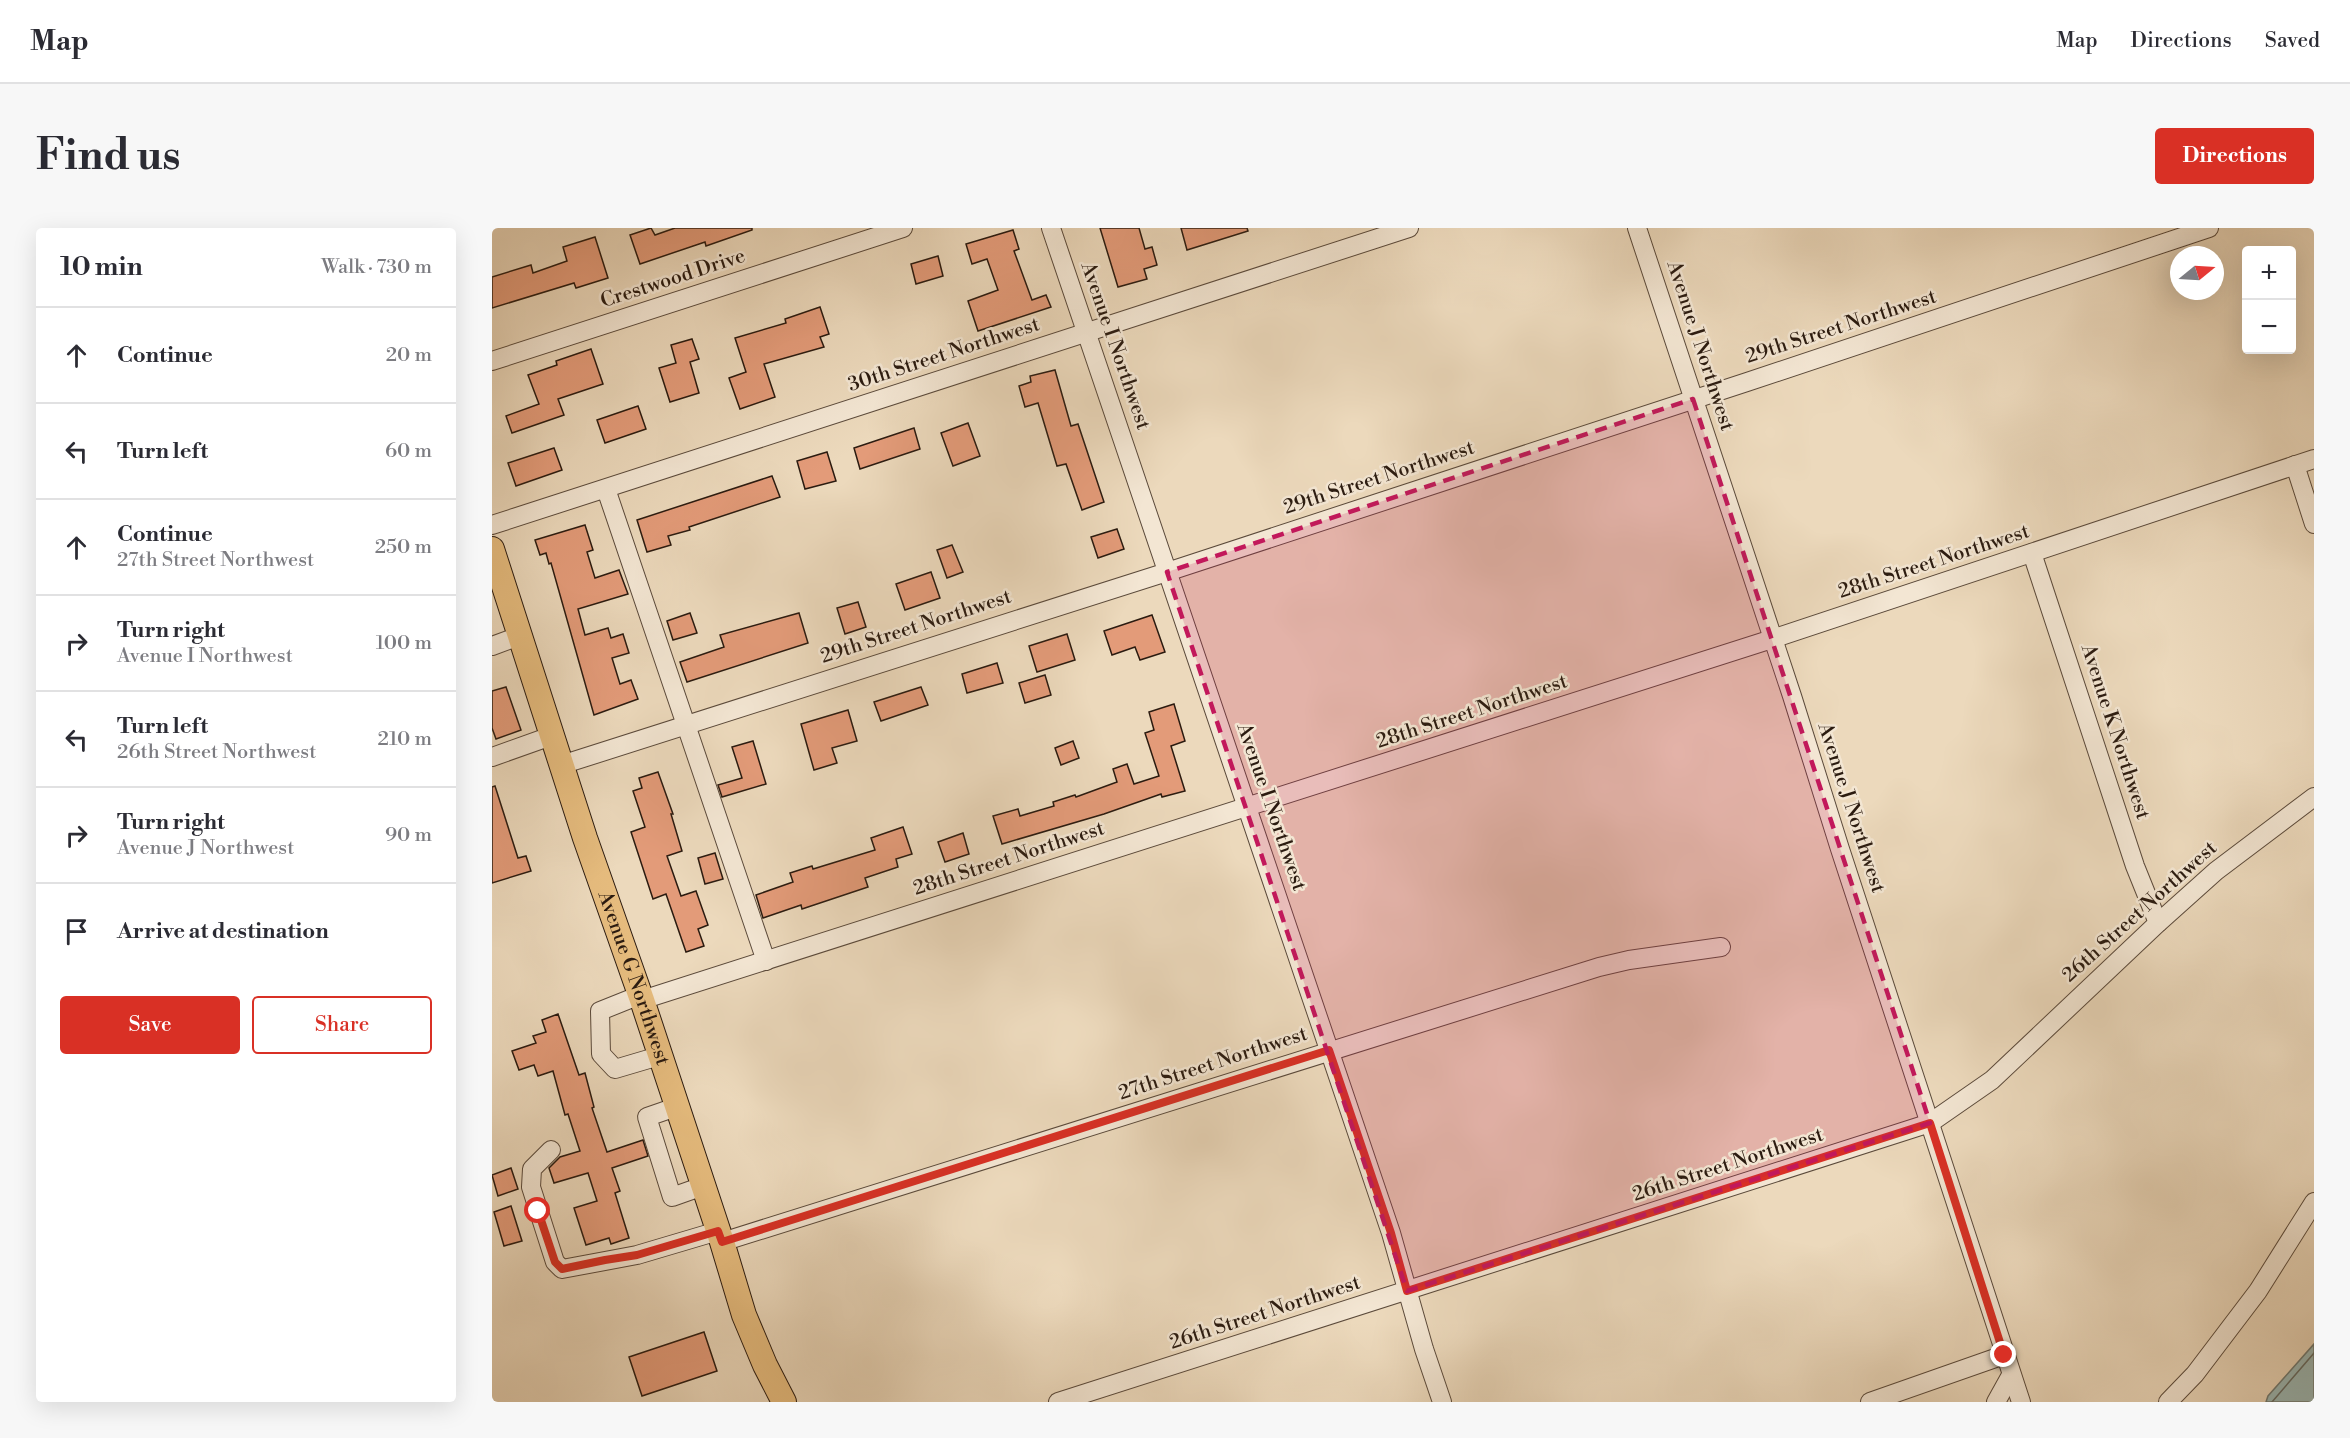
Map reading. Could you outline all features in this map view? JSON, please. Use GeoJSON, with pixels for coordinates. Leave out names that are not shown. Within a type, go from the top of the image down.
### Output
{"type":"FeatureCollection","features":[{"type":"Feature","properties":{"kind":"main road","name":"Avenue G Northwest"},"geometry":{"type":"LineString","coordinates":[[492,549],[551,736],[641,998],[744,1315],[765,1365],[784,1402]]}},
{"type":"Feature","properties":{"kind":"street","name":"Crestwood Drive"},"geometry":{"type":"LineString","coordinates":[[492,361],[903,228]]}},
{"type":"Feature","properties":{"kind":"street","name":"Avenue I Northwest"},"geometry":{"type":"LineString","coordinates":[[1051,228],[1391,1233],[1442,1402]]}},
{"type":"Feature","properties":{"kind":"street","name":"30th Street Northwest"},"geometry":{"type":"LineString","coordinates":[[492,525],[1409,228]]}},
{"type":"Feature","properties":{"kind":"street","name":"Avenue J Northwest"},"geometry":{"type":"LineString","coordinates":[[1637,228],[2021,1402]]}},
{"type":"Feature","properties":{"kind":"street","name":"29th Street Northwest"},"geometry":{"type":"LineString","coordinates":[[561,765],[686,723],[1167,572],[2209,228]]}},
{"type":"Feature","properties":{"kind":"street","name":"28th Street Northwest"},"geometry":{"type":"LineString","coordinates":[[659,1056],[615,1069],[601,1054],[600,1011],[766,961],[1772,639],[2314,459]]}},
{"type":"Feature","properties":{"kind":"street"},"geometry":{"type":"LineString","coordinates":[[2295,465],[2314,524]]}},
{"type":"Feature","properties":{"kind":"street"},"geometry":{"type":"LineString","coordinates":[[606,489],[766,961]]}},
{"type":"Feature","properties":{"kind":"street","name":"Avenue K Northwest"},"geometry":{"type":"LineString","coordinates":[[2032,553],[2135,866],[2158,923]]}},
{"type":"Feature","properties":{"kind":"street"},"geometry":{"type":"LineString","coordinates":[[492,645],[519,636]]}},
{"type":"Feature","properties":{"kind":"street"},"geometry":{"type":"LineString","coordinates":[[492,757],[551,736]]}},
{"type":"Feature","properties":{"kind":"street","name":"26th Street Northwest"},"geometry":{"type":"LineString","coordinates":[[1058,1402],[1930,1123],[1992,1080],[2216,871],[2314,798]]}},
{"type":"Feature","properties":{"kind":"street","name":"27th Street Northwest"},"geometry":{"type":"LineString","coordinates":[[551,1150],[532,1169],[531,1187],[555,1262],[562,1269],[720,1236],[1599,967],[1629,960],[1721,947]]}},
{"type":"Feature","properties":{"kind":"street"},"geometry":{"type":"LineString","coordinates":[[676,1107],[647,1117],[672,1197],[703,1186]]}},
{"type":"Feature","properties":{"kind":"street"},"geometry":{"type":"LineString","coordinates":[[2168,1402],[2195,1374],[2258,1291],[2314,1202]]}},
{"type":"Feature","properties":{"kind":"street"},"geometry":{"type":"LineString","coordinates":[[1870,1402],[2004,1355]]}},
{"type":"Feature","properties":{"kind":"street"},"geometry":{"type":"LineString","coordinates":[[1996,1402],[2011,1375]]}},
{"type":"Feature","properties":{"kind":"highlighted area"},"geometry":{"type":"Polygon","coordinates":[[[1693,399],[1930,1123],[1407,1291],[1167,572],[1693,399]]]}},
{"type":"Feature","properties":{"kind":"water"},"geometry":{"type":"Polygon","coordinates":[[[2314,1344],[2314,1402],[2266,1402],[2268,1396],[2314,1344]]]}},
{"type":"Feature","properties":{"kind":"building"},"geometry":{"type":"Polygon","coordinates":[[[651,228],[655,235],[675,228],[752,228],[752,230],[706,246],[705,242],[640,264],[630,235],[651,228]]]}},
{"type":"Feature","properties":{"kind":"building"},"geometry":{"type":"Polygon","coordinates":[[[1100,228],[1139,228],[1145,249],[1152,247],[1157,265],[1144,269],[1147,279],[1118,287],[1100,228]]]}},
{"type":"Feature","properties":{"kind":"building"},"geometry":{"type":"Polygon","coordinates":[[[1181,228],[1247,228],[1248,231],[1187,250],[1181,228]]]}},
{"type":"Feature","properties":{"kind":"building"},"geometry":{"type":"Polygon","coordinates":[[[1013,230],[1019,249],[1014,251],[1032,300],[1046,295],[1051,307],[978,331],[968,301],[998,290],[987,259],[972,264],[966,244],[1013,230]]]}},
{"type":"Feature","properties":{"kind":"building"},"geometry":{"type":"Polygon","coordinates":[[[595,237],[608,278],[576,288],[574,283],[492,308],[492,277],[531,265],[533,273],[567,261],[563,247],[595,237]]]}},
{"type":"Feature","properties":{"kind":"building"},"geometry":{"type":"Polygon","coordinates":[[[938,256],[943,276],[916,284],[911,264],[938,256]]]}},
{"type":"Feature","properties":{"kind":"building"},"geometry":{"type":"Polygon","coordinates":[[[820,307],[829,334],[820,337],[824,347],[764,364],[775,397],[740,409],[729,378],[746,372],[735,338],[786,323],[785,319],[820,307]]]}},
{"type":"Feature","properties":{"kind":"building"},"geometry":{"type":"Polygon","coordinates":[[[692,339],[699,359],[690,362],[699,393],[670,402],[659,368],[676,363],[671,345],[692,339]]]}},
{"type":"Feature","properties":{"kind":"building"},"geometry":{"type":"Polygon","coordinates":[[[591,349],[603,384],[558,399],[564,415],[512,433],[506,416],[539,404],[528,375],[557,365],[556,361],[591,349]]]}},
{"type":"Feature","properties":{"kind":"building"},"geometry":{"type":"Polygon","coordinates":[[[1055,370],[1071,426],[1078,424],[1104,502],[1082,510],[1066,464],[1057,466],[1038,403],[1025,407],[1019,386],[1031,382],[1030,376],[1055,370]]]}},
{"type":"Feature","properties":{"kind":"building"},"geometry":{"type":"Polygon","coordinates":[[[638,406],[646,429],[605,443],[597,420],[638,406]]]}},
{"type":"Feature","properties":{"kind":"building"},"geometry":{"type":"Polygon","coordinates":[[[968,423],[980,456],[953,466],[941,433],[968,423]]]}},
{"type":"Feature","properties":{"kind":"building"},"geometry":{"type":"Polygon","coordinates":[[[914,428],[920,449],[860,469],[854,448],[914,428]]]}},
{"type":"Feature","properties":{"kind":"building"},"geometry":{"type":"Polygon","coordinates":[[[554,448],[562,470],[516,486],[508,463],[554,448]]]}},
{"type":"Feature","properties":{"kind":"building"},"geometry":{"type":"Polygon","coordinates":[[[827,452],[836,481],[805,489],[797,461],[827,452]]]}},
{"type":"Feature","properties":{"kind":"building"},"geometry":{"type":"Polygon","coordinates":[[[772,476],[780,497],[689,527],[690,530],[668,536],[671,545],[647,552],[637,520],[772,476]]]}},
{"type":"Feature","properties":{"kind":"building"},"geometry":{"type":"Polygon","coordinates":[[[585,525],[593,550],[587,552],[595,578],[619,570],[628,594],[578,609],[585,635],[608,628],[611,638],[623,634],[629,653],[612,658],[620,684],[631,680],[638,699],[594,715],[551,563],[549,564],[546,553],[540,555],[535,540],[585,525]]]}},
{"type":"Feature","properties":{"kind":"building"},"geometry":{"type":"Polygon","coordinates":[[[1117,529],[1124,549],[1098,558],[1091,537],[1117,529]]]}},
{"type":"Feature","properties":{"kind":"building"},"geometry":{"type":"Polygon","coordinates":[[[952,545],[963,572],[947,578],[937,550],[952,545]]]}},
{"type":"Feature","properties":{"kind":"building"},"geometry":{"type":"Polygon","coordinates":[[[931,572],[940,598],[905,610],[896,584],[931,572]]]}},
{"type":"Feature","properties":{"kind":"building"},"geometry":{"type":"Polygon","coordinates":[[[858,602],[866,627],[845,634],[837,608],[858,602]]]}},
{"type":"Feature","properties":{"kind":"building"},"geometry":{"type":"Polygon","coordinates":[[[690,613],[697,633],[673,640],[667,621],[690,613]]]}},
{"type":"Feature","properties":{"kind":"building"},"geometry":{"type":"Polygon","coordinates":[[[799,613],[808,643],[687,682],[680,662],[724,647],[720,635],[799,613]]]}},
{"type":"Feature","properties":{"kind":"building"},"geometry":{"type":"Polygon","coordinates":[[[1152,615],[1165,652],[1140,660],[1135,647],[1112,655],[1104,631],[1152,615]]]}},
{"type":"Feature","properties":{"kind":"building"},"geometry":{"type":"Polygon","coordinates":[[[1067,634],[1075,660],[1037,672],[1029,646],[1067,634]]]}},
{"type":"Feature","properties":{"kind":"building"},"geometry":{"type":"Polygon","coordinates":[[[997,663],[1003,683],[967,693],[962,674],[997,663]]]}},
{"type":"Feature","properties":{"kind":"building"},"geometry":{"type":"Polygon","coordinates":[[[1045,675],[1051,695],[1025,703],[1019,683],[1045,675]]]}},
{"type":"Feature","properties":{"kind":"building"},"geometry":{"type":"Polygon","coordinates":[[[506,687],[521,730],[496,739],[492,728],[492,691],[506,687]]]}},
{"type":"Feature","properties":{"kind":"building"},"geometry":{"type":"Polygon","coordinates":[[[921,687],[928,705],[881,721],[874,702],[921,687]]]}},
{"type":"Feature","properties":{"kind":"building"},"geometry":{"type":"Polygon","coordinates":[[[1174,704],[1185,741],[1171,746],[1185,791],[1162,797],[1161,794],[1104,814],[1002,844],[993,816],[1018,809],[1020,816],[1054,806],[1053,802],[1075,795],[1076,797],[1117,782],[1113,769],[1127,764],[1134,784],[1159,776],[1145,733],[1154,730],[1149,712],[1174,704]]]}},
{"type":"Feature","properties":{"kind":"building"},"geometry":{"type":"Polygon","coordinates":[[[848,710],[857,741],[832,748],[837,763],[814,770],[801,724],[848,710]]]}},
{"type":"Feature","properties":{"kind":"building"},"geometry":{"type":"Polygon","coordinates":[[[753,741],[766,784],[722,797],[718,785],[742,778],[732,747],[753,741]]]}},
{"type":"Feature","properties":{"kind":"building"},"geometry":{"type":"Polygon","coordinates":[[[1073,741],[1079,758],[1061,765],[1055,748],[1073,741]]]}},
{"type":"Feature","properties":{"kind":"building"},"geometry":{"type":"Polygon","coordinates":[[[658,772],[673,814],[671,814],[682,851],[667,856],[681,896],[696,891],[708,925],[698,929],[704,946],[686,952],[666,894],[653,899],[631,832],[645,827],[633,791],[642,788],[639,778],[658,772]]]}},
{"type":"Feature","properties":{"kind":"building"},"geometry":{"type":"Polygon","coordinates":[[[495,786],[518,858],[526,856],[531,871],[492,883],[492,787],[495,786]]]}},
{"type":"Feature","properties":{"kind":"building"},"geometry":{"type":"Polygon","coordinates":[[[903,827],[912,854],[896,859],[898,867],[865,878],[868,887],[802,909],[801,905],[763,918],[756,895],[793,882],[790,873],[812,866],[813,869],[875,850],[871,838],[903,827]]]}},
{"type":"Feature","properties":{"kind":"building"},"geometry":{"type":"Polygon","coordinates":[[[963,833],[969,854],[945,862],[938,842],[963,833]]]}},
{"type":"Feature","properties":{"kind":"building"},"geometry":{"type":"Polygon","coordinates":[[[715,853],[723,879],[705,884],[698,858],[715,853]]]}},
{"type":"Feature","properties":{"kind":"building"},"geometry":{"type":"Polygon","coordinates":[[[558,1014],[579,1075],[585,1073],[594,1107],[592,1108],[607,1152],[643,1140],[648,1156],[612,1168],[620,1191],[615,1193],[629,1238],[611,1244],[609,1238],[586,1245],[574,1208],[597,1201],[588,1173],[554,1183],[549,1168],[560,1157],[580,1151],[568,1114],[565,1115],[553,1071],[538,1076],[534,1065],[519,1070],[512,1051],[536,1043],[533,1036],[546,1032],[542,1020],[558,1014]]]}},
{"type":"Feature","properties":{"kind":"building"},"geometry":{"type":"Polygon","coordinates":[[[511,1168],[518,1189],[498,1196],[492,1175],[511,1168]]]}},
{"type":"Feature","properties":{"kind":"building"},"geometry":{"type":"Polygon","coordinates":[[[511,1206],[522,1241],[504,1246],[494,1212],[511,1206]]]}},
{"type":"Feature","properties":{"kind":"building"},"geometry":{"type":"Polygon","coordinates":[[[704,1332],[717,1371],[642,1396],[629,1357],[704,1332]]]}},
{"type":"Feature","properties":{"kind":"route"},"geometry":{"type":"LineString","coordinates":[[538,1211],[555,1262],[562,1269],[637,1255],[718,1231],[722,1242],[1329,1050],[1391,1233],[1407,1291],[1930,1123],[2004,1355]]}}]}
